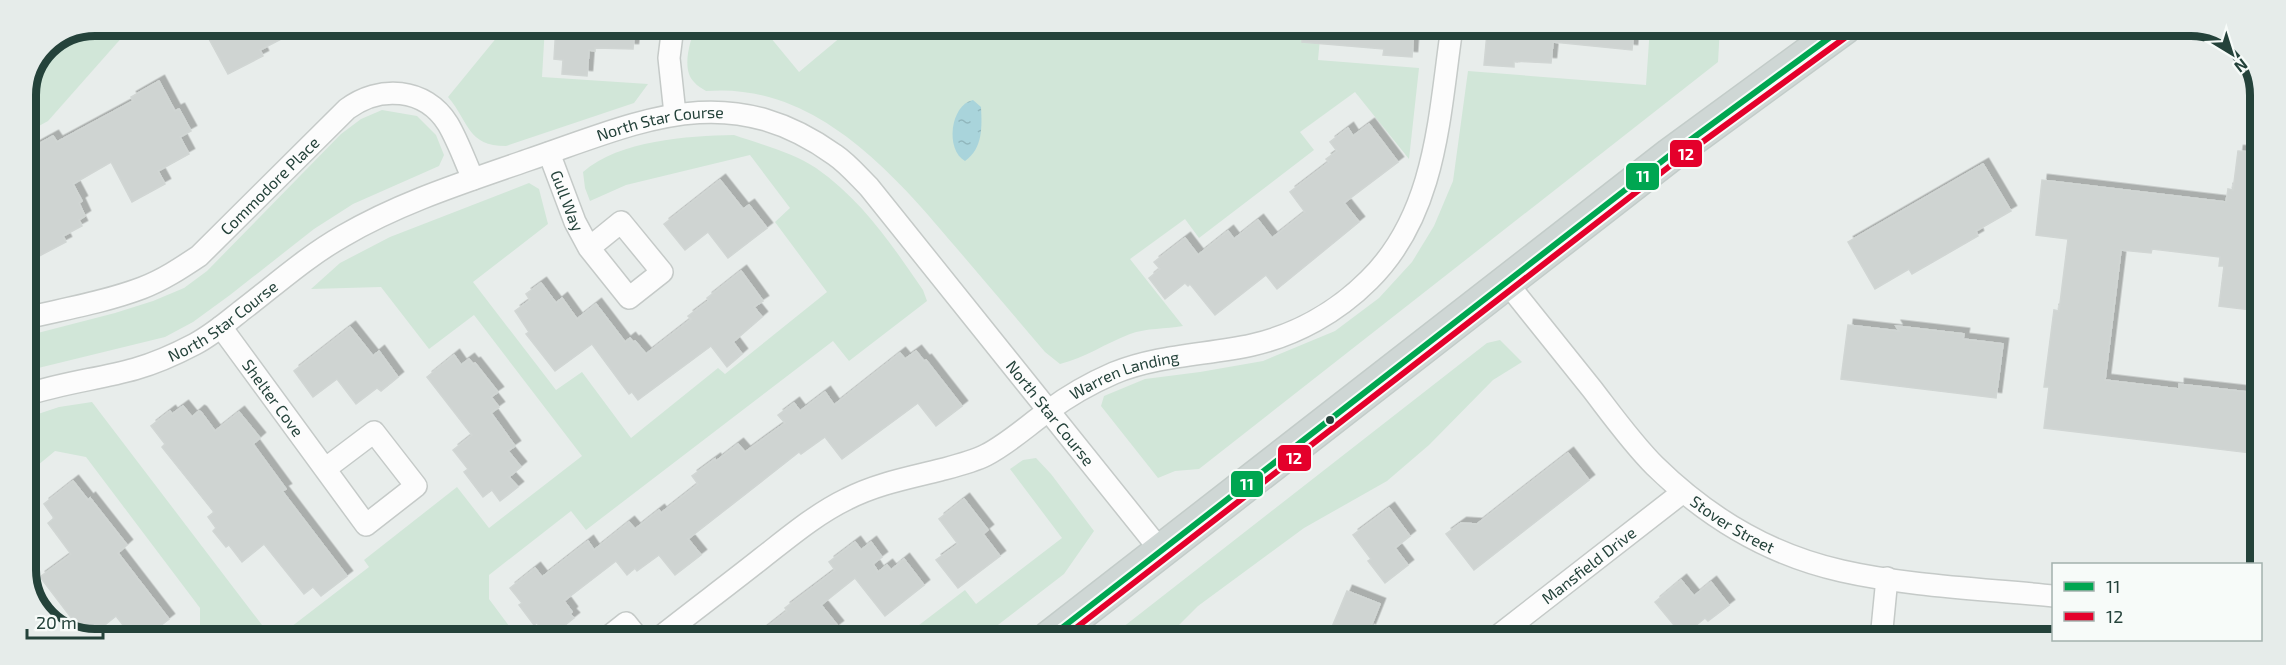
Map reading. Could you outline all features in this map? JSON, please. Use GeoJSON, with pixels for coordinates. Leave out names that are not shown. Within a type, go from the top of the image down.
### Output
{"type":"FeatureCollection","features":[{"type":"Feature","properties":{"kind":"main road"},"geometry":{"type":"LineString","coordinates":[[1061,629],[1670,155],[1833,36]]}},
{"type":"Feature","properties":{"kind":"street"},"geometry":{"type":"LineString","coordinates":[[671,36],[669,58],[675,114]]}},
{"type":"Feature","properties":{"kind":"street","name":"Warren Landing"},"geometry":{"type":"LineString","coordinates":[[671,629],[816,516],[848,498],[882,485],[983,457],[1004,445],[1047,411],[1072,395],[1114,374],[1155,359],[1240,347],[1275,339],[1312,323],[1346,300],[1371,279],[1396,248],[1422,197],[1433,158],[1451,36]]}},
{"type":"Feature","properties":{"kind":"street","name":"Commodore Place"},"geometry":{"type":"LineString","coordinates":[[36,316],[118,296],[143,288],[175,272],[198,256],[347,109],[358,100],[375,94],[394,92],[416,97],[432,106],[448,123],[473,179]]}},
{"type":"Feature","properties":{"kind":"street","name":"North Star Course"},"geometry":{"type":"LineString","coordinates":[[36,393],[158,362],[197,343],[313,255],[385,213],[473,179],[646,120],[697,111],[734,113],[770,121],[805,136],[836,156],[869,187],[1161,551]]}},
{"type":"Feature","properties":{"kind":"street","name":"Gull Way"},"geometry":{"type":"LineString","coordinates":[[549,153],[576,222],[589,248]]}},
{"type":"Feature","properties":{"kind":"street","name":"Stover Street"},"geometry":{"type":"LineString","coordinates":[[1507,282],[1653,464],[1683,492],[1740,532],[1769,547],[1805,561],[1843,571],[2052,596]]}},
{"type":"Feature","properties":{"kind":"street","name":"Shelter Cove"},"geometry":{"type":"LineString","coordinates":[[221,327],[325,470]]}},
{"type":"Feature","properties":{"kind":"street","name":"Mansfield Drive"},"geometry":{"type":"LineString","coordinates":[[1507,629],[1683,492]]}},
{"type":"Feature","properties":{"kind":"street"},"geometry":{"type":"LineString","coordinates":[[1882,629],[1887,578]]}},
{"type":"Feature","properties":{"kind":"street"},"geometry":{"type":"LineString","coordinates":[[618,629],[626,623],[631,629]]}},
{"type":"Feature","properties":{"kind":"green space"},"geometry":{"type":"Polygon","coordinates":[[[123,36],[48,121],[36,128],[36,95],[41,73],[53,53],[62,46],[84,37],[123,36]]]}},
{"type":"Feature","properties":{"kind":"green space"},"geometry":{"type":"Polygon","coordinates":[[[498,36],[544,36],[542,77],[648,84],[634,103],[506,146],[493,145],[476,137],[448,97],[498,36]]]}},
{"type":"Feature","properties":{"kind":"green space"},"geometry":{"type":"Polygon","coordinates":[[[693,36],[769,36],[799,72],[842,36],[1320,36],[1318,60],[1419,68],[1409,159],[1355,92],[1300,132],[1314,150],[1199,238],[1185,219],[1130,259],[1183,326],[1136,332],[1060,364],[1045,352],[908,193],[850,139],[818,118],[783,102],[746,92],[706,91],[690,76],[687,63],[693,36]]]}},
{"type":"Feature","properties":{"kind":"green space"},"geometry":{"type":"Polygon","coordinates":[[[1649,36],[1719,36],[1718,62],[1199,469],[1175,471],[1158,478],[1101,406],[1104,396],[1145,379],[1263,361],[1335,331],[1379,298],[1412,262],[1434,226],[1453,181],[1468,71],[1646,85],[1649,36]]]}},
{"type":"Feature","properties":{"kind":"green space"},"geometry":{"type":"Polygon","coordinates":[[[382,110],[417,116],[436,135],[444,155],[439,166],[353,204],[314,229],[193,322],[165,337],[36,369],[36,333],[115,313],[184,288],[207,271],[341,134],[361,119],[382,110]]]}},
{"type":"Feature","properties":{"kind":"green space"},"geometry":{"type":"Polygon","coordinates":[[[734,135],[776,149],[816,168],[848,194],[875,224],[923,290],[927,301],[849,361],[833,341],[586,530],[571,511],[489,575],[489,599],[511,629],[288,629],[369,567],[364,560],[457,487],[489,528],[582,456],[474,315],[429,349],[381,287],[311,289],[340,263],[390,237],[529,183],[539,189],[548,224],[473,282],[556,390],[582,372],[631,438],[718,368],[725,374],[827,292],[775,222],[790,208],[750,155],[626,185],[590,201],[585,188],[583,172],[598,161],[635,146],[696,137],[734,135]]]}},
{"type":"Feature","properties":{"kind":"green space"},"geometry":{"type":"Polygon","coordinates":[[[1500,340],[1522,362],[1493,380],[1429,445],[1387,481],[1304,528],[1198,606],[1175,629],[1121,629],[1487,343],[1500,340]]]}},
{"type":"Feature","properties":{"kind":"green space"},"geometry":{"type":"Polygon","coordinates":[[[92,402],[262,625],[282,629],[200,629],[200,608],[86,457],[55,451],[36,467],[36,415],[59,407],[92,402]]]}},
{"type":"Feature","properties":{"kind":"green space"},"geometry":{"type":"Polygon","coordinates":[[[1036,458],[1094,531],[1064,574],[993,629],[914,629],[965,590],[976,604],[1062,538],[1010,469],[1023,460],[1036,458]]]}},
{"type":"Feature","properties":{"kind":"water"},"geometry":{"type":"Polygon","coordinates":[[[973,100],[981,107],[980,137],[975,150],[965,161],[955,148],[953,128],[959,110],[973,100]]]}},
{"type":"Feature","properties":{"kind":"building"},"geometry":{"type":"Polygon","coordinates":[[[207,36],[287,36],[260,50],[263,56],[228,74],[207,36]]]}},
{"type":"Feature","properties":{"kind":"building"},"geometry":{"type":"Polygon","coordinates":[[[555,36],[634,36],[633,49],[595,48],[595,51],[589,50],[587,76],[562,74],[563,60],[554,59],[555,36]]]}},
{"type":"Feature","properties":{"kind":"building"},"geometry":{"type":"Polygon","coordinates":[[[1302,36],[1413,36],[1412,57],[1383,55],[1384,49],[1302,42],[1302,36]]]}},
{"type":"Feature","properties":{"kind":"building"},"geometry":{"type":"Polygon","coordinates":[[[1487,36],[1633,36],[1632,50],[1553,42],[1551,63],[1514,61],[1514,67],[1484,65],[1487,36]]]}},
{"type":"Feature","properties":{"kind":"building"},"geometry":{"type":"Polygon","coordinates":[[[159,81],[175,111],[179,109],[191,131],[180,137],[189,154],[158,171],[165,184],[132,202],[111,162],[73,184],[82,201],[79,203],[85,216],[79,220],[82,226],[63,236],[66,242],[36,258],[36,145],[53,136],[57,142],[133,101],[131,97],[159,81]]]}},
{"type":"Feature","properties":{"kind":"building"},"geometry":{"type":"Polygon","coordinates":[[[1369,124],[1398,162],[1344,203],[1359,222],[1277,289],[1266,275],[1215,315],[1190,284],[1188,286],[1185,283],[1165,299],[1149,278],[1160,269],[1154,262],[1185,238],[1198,255],[1228,231],[1234,239],[1258,220],[1272,238],[1305,212],[1290,192],[1329,162],[1326,159],[1337,151],[1330,142],[1348,128],[1353,136],[1369,124]]]}},
{"type":"Feature","properties":{"kind":"building"},"geometry":{"type":"Polygon","coordinates":[[[2238,151],[2250,152],[2250,310],[2219,306],[2224,266],[2219,266],[2220,257],[2152,249],[2151,253],[2121,250],[2105,380],[2179,389],[2179,384],[2250,392],[2250,453],[2044,428],[2049,387],[2044,387],[2054,310],[2059,311],[2068,239],[2036,235],[2042,180],[2226,202],[2228,189],[2233,190],[2238,151]]]}},
{"type":"Feature","properties":{"kind":"building"},"geometry":{"type":"Polygon","coordinates":[[[1983,164],[2011,211],[1976,231],[1978,236],[1912,274],[1909,269],[1875,289],[1848,242],[1983,164]]]}},
{"type":"Feature","properties":{"kind":"building"},"geometry":{"type":"Polygon","coordinates":[[[720,180],[743,209],[749,205],[767,228],[728,258],[708,232],[685,250],[664,224],[720,180]]]}},
{"type":"Feature","properties":{"kind":"building"},"geometry":{"type":"Polygon","coordinates":[[[741,271],[763,301],[754,307],[762,317],[733,342],[742,354],[727,367],[711,346],[638,400],[632,392],[629,394],[592,344],[555,371],[526,334],[529,332],[515,311],[530,300],[526,294],[541,283],[556,303],[562,298],[577,319],[596,304],[625,342],[630,338],[646,354],[691,319],[688,316],[741,271]]]}},
{"type":"Feature","properties":{"kind":"building"},"geometry":{"type":"Polygon","coordinates":[[[1848,325],[1899,331],[1896,326],[1964,334],[1963,339],[2003,344],[1996,398],[1841,379],[1848,325]]]}},
{"type":"Feature","properties":{"kind":"building"},"geometry":{"type":"Polygon","coordinates":[[[350,327],[373,356],[379,351],[398,377],[381,391],[377,388],[356,404],[337,379],[313,397],[294,371],[350,327]]]}},
{"type":"Feature","properties":{"kind":"building"},"geometry":{"type":"Polygon","coordinates":[[[916,351],[924,361],[926,360],[962,406],[936,426],[918,403],[842,459],[825,437],[801,454],[799,452],[688,539],[701,555],[675,575],[659,555],[637,571],[635,568],[627,575],[616,561],[564,601],[574,618],[560,629],[542,629],[537,623],[534,625],[519,605],[522,603],[510,588],[535,568],[542,577],[588,541],[594,550],[629,522],[635,529],[659,510],[661,513],[698,484],[692,476],[715,459],[716,461],[738,444],[745,452],[785,423],[778,415],[794,403],[800,411],[825,392],[834,405],[900,353],[905,359],[916,351]]]}},
{"type":"Feature","properties":{"kind":"building"},"geometry":{"type":"Polygon","coordinates":[[[454,355],[461,365],[469,359],[473,364],[475,363],[498,392],[491,397],[499,407],[491,413],[515,446],[508,451],[521,467],[509,477],[518,487],[500,501],[492,490],[483,497],[464,472],[468,469],[453,450],[472,435],[427,377],[454,355]]]}},
{"type":"Feature","properties":{"kind":"building"},"geometry":{"type":"Polygon","coordinates":[[[183,406],[192,417],[199,411],[201,412],[215,431],[239,412],[260,438],[253,444],[286,489],[282,491],[347,576],[321,596],[313,587],[304,594],[264,544],[242,562],[229,545],[226,547],[213,531],[216,528],[208,517],[214,512],[162,447],[165,444],[151,426],[170,411],[172,414],[183,406]]]}},
{"type":"Feature","properties":{"kind":"building"},"geometry":{"type":"Polygon","coordinates":[[[1568,453],[1589,480],[1474,570],[1446,534],[1461,523],[1477,524],[1568,453]]]}},
{"type":"Feature","properties":{"kind":"building"},"geometry":{"type":"Polygon","coordinates":[[[73,481],[88,500],[90,498],[127,545],[118,553],[169,619],[156,629],[134,629],[131,625],[126,629],[116,616],[100,629],[78,626],[40,577],[71,554],[48,523],[54,518],[44,504],[73,481]]]}},
{"type":"Feature","properties":{"kind":"building"},"geometry":{"type":"Polygon","coordinates":[[[964,499],[988,530],[983,534],[1000,556],[958,588],[936,560],[958,544],[939,519],[964,499]]]}},
{"type":"Feature","properties":{"kind":"building"},"geometry":{"type":"Polygon","coordinates":[[[1389,508],[1410,536],[1395,548],[1408,565],[1385,583],[1368,561],[1371,559],[1353,535],[1389,508]]]}},
{"type":"Feature","properties":{"kind":"building"},"geometry":{"type":"Polygon","coordinates":[[[855,542],[861,550],[871,542],[882,557],[873,564],[878,572],[887,565],[891,570],[904,559],[924,585],[885,616],[855,578],[821,605],[838,626],[834,629],[764,629],[787,611],[785,608],[835,570],[829,562],[855,542]]]}},
{"type":"Feature","properties":{"kind":"building"},"geometry":{"type":"Polygon","coordinates":[[[1681,580],[1694,596],[1711,582],[1729,605],[1708,621],[1705,618],[1692,629],[1677,629],[1655,602],[1681,580]]]}},
{"type":"Feature","properties":{"kind":"building"},"geometry":{"type":"Polygon","coordinates":[[[1347,591],[1380,604],[1370,629],[1331,629],[1347,591]]]}},
{"type":"Feature","properties":{"kind":"transit line","name":"11"},"geometry":{"type":"LineString","coordinates":[[1061,629],[1670,155],[1832,36]]}},
{"type":"Feature","properties":{"kind":"transit line","name":"12"},"geometry":{"type":"LineString","coordinates":[[1075,629],[1675,162],[1847,36]]}}]}
